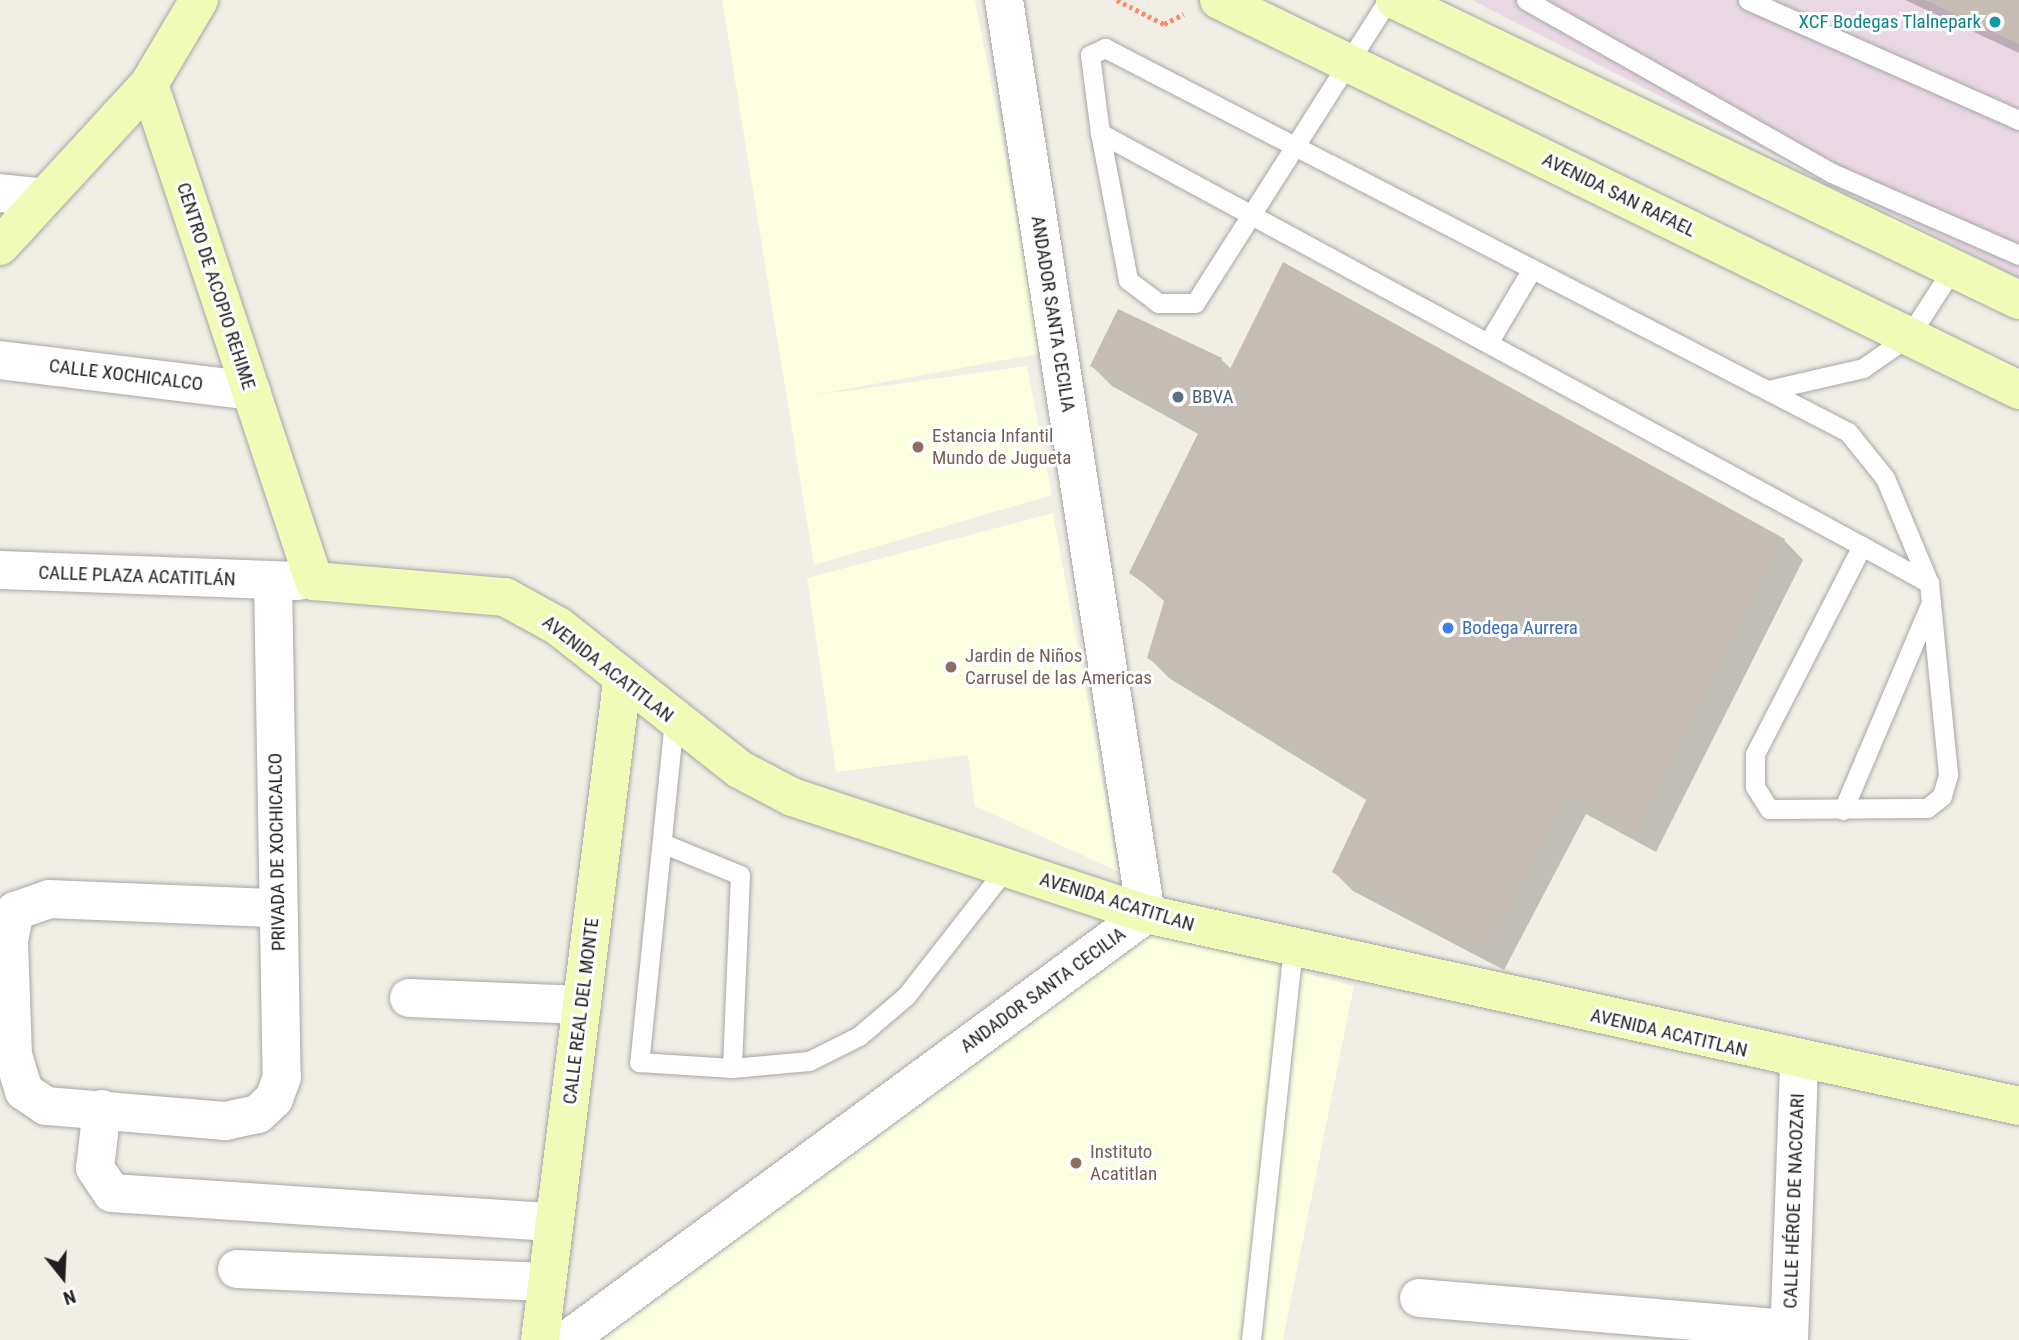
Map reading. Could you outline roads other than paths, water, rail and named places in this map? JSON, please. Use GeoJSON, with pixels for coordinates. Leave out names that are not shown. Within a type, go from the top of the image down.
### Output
{"type":"FeatureCollection","features":[{"type":"Feature","properties":{"kind":"street"},"geometry":{"type":"LineString","coordinates":[[0,246],[39,197],[149,84],[199,0]]}},
{"type":"Feature","properties":{"kind":"street","name":"ANDADOR SANTA CECILIA"},"geometry":{"type":"LineString","coordinates":[[567,1340],[1146,914],[1004,0]]}},
{"type":"Feature","properties":{"kind":"street"},"geometry":{"type":"LineString","coordinates":[[1395,0],[2019,300]]}},
{"type":"Feature","properties":{"kind":"street","name":"AVENIDA SAN RAFAEL"},"geometry":{"type":"LineString","coordinates":[[1208,3],[1349,64],[2019,390]]}},
{"type":"Feature","properties":{"kind":"street","name":"CENTRO DE ACOPIO REHIME"},"geometry":{"type":"LineString","coordinates":[[149,84],[314,581]]}},
{"type":"Feature","properties":{"kind":"street"},"geometry":{"type":"LineString","coordinates":[[0,193],[39,197]]}},
{"type":"Feature","properties":{"kind":"street","name":"CALLE XOCHICALCO"},"geometry":{"type":"LineString","coordinates":[[0,360],[251,391]]}},
{"type":"Feature","properties":{"kind":"street","name":"CALLE PLAZA ACATITLÁN"},"geometry":{"type":"LineString","coordinates":[[0,570],[273,581]]}},
{"type":"Feature","properties":{"kind":"street","name":"AVENIDA ACATITLAN"},"geometry":{"type":"LineString","coordinates":[[273,581],[314,581],[505,597],[558,626],[622,682],[739,769],[792,797],[1146,914],[1799,1062],[2019,1106]]}},
{"type":"Feature","properties":{"kind":"street","name":"PRIVADA DE XOCHICALCO"},"geometry":{"type":"LineString","coordinates":[[102,1109],[225,1121],[258,1114],[274,1099],[282,1077],[273,581]]}},
{"type":"Feature","properties":{"kind":"street","name":"CALLE REAL DEL MONTE"},"geometry":{"type":"LineString","coordinates":[[540,1340],[622,682]]}},
{"type":"Feature","properties":{"kind":"street"},"geometry":{"type":"LineString","coordinates":[[277,908],[49,899],[15,911],[9,940],[16,1074],[24,1091],[46,1106],[102,1109],[95,1168],[103,1188],[554,1222]]}},
{"type":"Feature","properties":{"kind":"street"},"geometry":{"type":"LineString","coordinates":[[409,998],[582,1005]]}},
{"type":"Feature","properties":{"kind":"street","name":"CALLE HÉROE DE NACOZARI"},"geometry":{"type":"LineString","coordinates":[[1789,1334],[1799,1062]]}},
{"type":"Feature","properties":{"kind":"street"},"geometry":{"type":"LineString","coordinates":[[237,1269],[546,1282]]}},
{"type":"Feature","properties":{"kind":"street"},"geometry":{"type":"LineString","coordinates":[[1419,1298],[1789,1334]]}},
{"type":"Feature","properties":{"kind":"lane"},"geometry":{"type":"LineString","coordinates":[[1388,0],[1349,64],[1290,146],[1247,212],[1195,303],[1158,303],[1128,280],[1088,69],[1090,55],[1105,48],[1290,146],[1848,432],[1885,478],[1930,592],[1948,775],[1942,796],[1927,808],[1769,809],[1755,787],[1755,754],[1862,547]]}},
{"type":"Feature","properties":{"kind":"lane"},"geometry":{"type":"LineString","coordinates":[[1526,0],[1832,173],[2019,255]]}},
{"type":"Feature","properties":{"kind":"lane"},"geometry":{"type":"LineString","coordinates":[[1748,0],[2019,120]]}},
{"type":"Feature","properties":{"kind":"lane"},"geometry":{"type":"LineString","coordinates":[[1100,133],[1862,547],[1930,592]]}},
{"type":"Feature","properties":{"kind":"lane"},"geometry":{"type":"LineString","coordinates":[[1768,390],[1863,368],[1909,336],[1953,268]]}},
{"type":"Feature","properties":{"kind":"lane"},"geometry":{"type":"LineString","coordinates":[[1488,343],[1532,270]]}},
{"type":"Feature","properties":{"kind":"lane"},"geometry":{"type":"LineString","coordinates":[[1843,810],[1930,592]]}},
{"type":"Feature","properties":{"kind":"lane"},"geometry":{"type":"LineString","coordinates":[[674,720],[639,1062],[732,1068],[809,1061],[859,1036],[906,996],[1006,867]]}},
{"type":"Feature","properties":{"kind":"lane"},"geometry":{"type":"LineString","coordinates":[[662,843],[740,875],[732,1068]]}},
{"type":"Feature","properties":{"kind":"lane"},"geometry":{"type":"LineString","coordinates":[[1251,1340],[1293,948]]}},
{"type":"Feature","properties":{"kind":"place","name":"XCF Bodegas Tlalnepark"},"geometry":{"type":"Point","coordinates":[1995,22]}},
{"type":"Feature","properties":{"kind":"place","name":"BBVA"},"geometry":{"type":"Point","coordinates":[1178,397]}},
{"type":"Feature","properties":{"kind":"place","name":"Estancia Infantil Mundo de Jugueta"},"geometry":{"type":"Point","coordinates":[918,447]}},
{"type":"Feature","properties":{"kind":"place","name":"Bodega Aurrera"},"geometry":{"type":"Point","coordinates":[1448,628]}},
{"type":"Feature","properties":{"kind":"place","name":"Jardin de Niños Carrusel de las Americas"},"geometry":{"type":"Point","coordinates":[951,667]}},
{"type":"Feature","properties":{"kind":"place","name":"Instituto Acatitlan"},"geometry":{"type":"Point","coordinates":[1076,1163]}}]}
